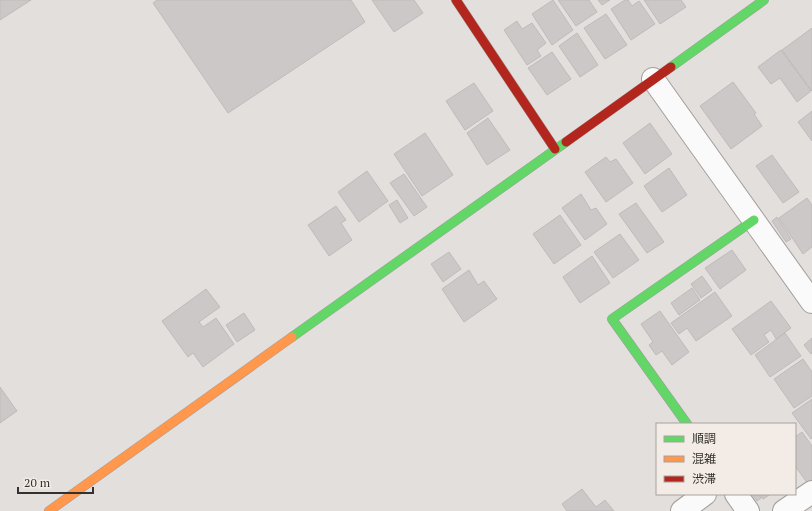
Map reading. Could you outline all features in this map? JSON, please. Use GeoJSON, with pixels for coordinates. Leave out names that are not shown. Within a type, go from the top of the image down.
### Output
{"type":"FeatureCollection","features":[{"type":"Feature","properties":{"kind":"street"},"geometry":{"type":"LineString","coordinates":[[456,0],[555,148]]}},
{"type":"Feature","properties":{"kind":"street"},"geometry":{"type":"LineString","coordinates":[[48,511],[764,0]]}},
{"type":"Feature","properties":{"kind":"street"},"geometry":{"type":"LineString","coordinates":[[653,79],[812,302]]}},
{"type":"Feature","properties":{"kind":"street"},"geometry":{"type":"LineString","coordinates":[[686,423],[612,319],[754,220]]}},
{"type":"Feature","properties":{"kind":"street"},"geometry":{"type":"LineString","coordinates":[[784,511],[812,492]]}},
{"type":"Feature","properties":{"kind":"street"},"geometry":{"type":"LineString","coordinates":[[682,511],[704,495]]}},
{"type":"Feature","properties":{"kind":"street"},"geometry":{"type":"LineString","coordinates":[[737,495],[748,511]]}},
{"type":"Feature","properties":{"kind":"building"},"geometry":{"type":"Polygon","coordinates":[[[0,0],[31,0],[0,20],[0,0]]]}},
{"type":"Feature","properties":{"kind":"building"},"geometry":{"type":"Polygon","coordinates":[[[157,0],[351,0],[365,22],[228,113],[153,3],[157,0]]]}},
{"type":"Feature","properties":{"kind":"building"},"geometry":{"type":"Polygon","coordinates":[[[372,0],[414,0],[423,13],[394,32],[372,0]]]}},
{"type":"Feature","properties":{"kind":"building"},"geometry":{"type":"Polygon","coordinates":[[[553,0],[573,30],[552,45],[532,14],[553,0]]]}},
{"type":"Feature","properties":{"kind":"building"},"geometry":{"type":"Polygon","coordinates":[[[558,0],[589,0],[597,12],[576,26],[558,0]]]}},
{"type":"Feature","properties":{"kind":"building"},"geometry":{"type":"Polygon","coordinates":[[[598,0],[610,0],[602,5],[598,0]]]}},
{"type":"Feature","properties":{"kind":"building"},"geometry":{"type":"Polygon","coordinates":[[[625,0],[628,0],[632,6],[639,1],[655,24],[631,40],[611,9],[625,0]]]}},
{"type":"Feature","properties":{"kind":"building"},"geometry":{"type":"Polygon","coordinates":[[[644,0],[681,0],[686,7],[660,24],[644,0]]]}},
{"type":"Feature","properties":{"kind":"building"},"geometry":{"type":"Polygon","coordinates":[[[606,14],[627,45],[605,59],[584,28],[606,14]]]}},
{"type":"Feature","properties":{"kind":"building"},"geometry":{"type":"Polygon","coordinates":[[[517,21],[522,29],[532,23],[546,43],[537,50],[541,56],[527,65],[504,30],[517,21]]]}},
{"type":"Feature","properties":{"kind":"building"},"geometry":{"type":"Polygon","coordinates":[[[812,28],[812,91],[782,50],[812,28]]]}},
{"type":"Feature","properties":{"kind":"building"},"geometry":{"type":"Polygon","coordinates":[[[577,33],[598,65],[580,77],[559,46],[577,33]]]}},
{"type":"Feature","properties":{"kind":"building"},"geometry":{"type":"Polygon","coordinates":[[[781,50],[811,91],[797,102],[780,78],[771,84],[758,67],[781,50]]]}},
{"type":"Feature","properties":{"kind":"building"},"geometry":{"type":"Polygon","coordinates":[[[552,52],[571,79],[547,95],[528,68],[552,52]]]}},
{"type":"Feature","properties":{"kind":"building"},"geometry":{"type":"Polygon","coordinates":[[[733,82],[756,113],[754,114],[762,126],[731,149],[700,106],[733,82]]]}},
{"type":"Feature","properties":{"kind":"building"},"geometry":{"type":"Polygon","coordinates":[[[474,83],[493,111],[465,130],[446,101],[474,83]]]}},
{"type":"Feature","properties":{"kind":"building"},"geometry":{"type":"Polygon","coordinates":[[[812,111],[812,141],[798,122],[812,111]]]}},
{"type":"Feature","properties":{"kind":"building"},"geometry":{"type":"Polygon","coordinates":[[[488,118],[510,150],[487,165],[467,133],[488,118]]]}},
{"type":"Feature","properties":{"kind":"building"},"geometry":{"type":"Polygon","coordinates":[[[650,123],[672,154],[645,174],[623,143],[650,123]]]}},
{"type":"Feature","properties":{"kind":"building"},"geometry":{"type":"Polygon","coordinates":[[[425,133],[453,175],[422,196],[394,154],[425,133]]]}},
{"type":"Feature","properties":{"kind":"building"},"geometry":{"type":"Polygon","coordinates":[[[772,155],[799,192],[783,203],[756,166],[772,155]]]}},
{"type":"Feature","properties":{"kind":"building"},"geometry":{"type":"Polygon","coordinates":[[[606,157],[610,162],[616,159],[633,183],[606,202],[585,172],[606,157]]]}},
{"type":"Feature","properties":{"kind":"building"},"geometry":{"type":"Polygon","coordinates":[[[669,168],[687,195],[662,212],[644,186],[669,168]]]}},
{"type":"Feature","properties":{"kind":"building"},"geometry":{"type":"Polygon","coordinates":[[[367,171],[388,201],[359,222],[338,192],[367,171]]]}},
{"type":"Feature","properties":{"kind":"building"},"geometry":{"type":"Polygon","coordinates":[[[404,174],[427,207],[414,216],[390,183],[404,174]]]}},
{"type":"Feature","properties":{"kind":"building"},"geometry":{"type":"Polygon","coordinates":[[[581,194],[591,210],[596,208],[607,224],[585,240],[562,208],[581,194]]]}},
{"type":"Feature","properties":{"kind":"building"},"geometry":{"type":"Polygon","coordinates":[[[807,198],[812,205],[812,247],[803,254],[779,218],[807,198]]]}},
{"type":"Feature","properties":{"kind":"building"},"geometry":{"type":"Polygon","coordinates":[[[397,200],[408,218],[400,223],[389,205],[397,200]]]}},
{"type":"Feature","properties":{"kind":"building"},"geometry":{"type":"Polygon","coordinates":[[[636,203],[664,242],[647,253],[619,214],[636,203]]]}},
{"type":"Feature","properties":{"kind":"building"},"geometry":{"type":"Polygon","coordinates":[[[336,206],[346,220],[341,223],[352,240],[329,256],[308,225],[336,206]]]}},
{"type":"Feature","properties":{"kind":"building"},"geometry":{"type":"Polygon","coordinates":[[[560,215],[581,245],[554,264],[533,234],[560,215]]]}},
{"type":"Feature","properties":{"kind":"building"},"geometry":{"type":"Polygon","coordinates":[[[777,217],[791,239],[786,242],[772,221],[777,217]]]}},
{"type":"Feature","properties":{"kind":"building"},"geometry":{"type":"Polygon","coordinates":[[[620,234],[639,260],[613,278],[594,252],[620,234]]]}},
{"type":"Feature","properties":{"kind":"building"},"geometry":{"type":"Polygon","coordinates":[[[732,250],[746,270],[720,289],[705,268],[732,250]]]}},
{"type":"Feature","properties":{"kind":"building"},"geometry":{"type":"Polygon","coordinates":[[[449,252],[461,269],[443,282],[431,264],[449,252]]]}},
{"type":"Feature","properties":{"kind":"building"},"geometry":{"type":"Polygon","coordinates":[[[592,256],[610,283],[580,303],[563,277],[592,256]]]}},
{"type":"Feature","properties":{"kind":"building"},"geometry":{"type":"Polygon","coordinates":[[[469,270],[478,285],[484,281],[497,299],[464,322],[442,289],[469,270]]]}},
{"type":"Feature","properties":{"kind":"building"},"geometry":{"type":"Polygon","coordinates":[[[702,276],[712,290],[701,298],[691,284],[702,276]]]}},
{"type":"Feature","properties":{"kind":"building"},"geometry":{"type":"Polygon","coordinates":[[[692,288],[700,300],[679,315],[671,303],[692,288]]]}},
{"type":"Feature","properties":{"kind":"building"},"geometry":{"type":"Polygon","coordinates":[[[206,289],[220,307],[199,322],[203,327],[216,318],[234,344],[203,367],[193,353],[188,357],[162,321],[206,289]]]}},
{"type":"Feature","properties":{"kind":"building"},"geometry":{"type":"Polygon","coordinates":[[[715,292],[732,316],[696,341],[687,328],[679,334],[671,323],[715,292]]]}},
{"type":"Feature","properties":{"kind":"building"},"geometry":{"type":"Polygon","coordinates":[[[771,301],[791,328],[776,339],[771,330],[764,335],[769,342],[751,355],[732,329],[771,301]]]}},
{"type":"Feature","properties":{"kind":"building"},"geometry":{"type":"Polygon","coordinates":[[[660,311],[689,352],[672,365],[662,351],[656,355],[649,345],[653,342],[641,324],[660,311]]]}},
{"type":"Feature","properties":{"kind":"building"},"geometry":{"type":"Polygon","coordinates":[[[244,313],[255,330],[237,342],[226,325],[244,313]]]}},
{"type":"Feature","properties":{"kind":"building"},"geometry":{"type":"Polygon","coordinates":[[[785,333],[801,356],[770,377],[755,355],[785,333]]]}},
{"type":"Feature","properties":{"kind":"building"},"geometry":{"type":"Polygon","coordinates":[[[812,338],[812,353],[811,354],[804,345],[812,338]]]}},
{"type":"Feature","properties":{"kind":"building"},"geometry":{"type":"Polygon","coordinates":[[[803,359],[812,372],[812,396],[794,408],[774,379],[803,359]]]}},
{"type":"Feature","properties":{"kind":"building"},"geometry":{"type":"Polygon","coordinates":[[[0,387],[17,411],[0,423],[0,387]]]}},
{"type":"Feature","properties":{"kind":"building"},"geometry":{"type":"Polygon","coordinates":[[[812,399],[812,438],[811,439],[792,413],[812,399]]]}},
{"type":"Feature","properties":{"kind":"building"},"geometry":{"type":"Polygon","coordinates":[[[802,432],[812,446],[812,482],[808,484],[796,467],[796,436],[802,432]]]}},
{"type":"Feature","properties":{"kind":"building"},"geometry":{"type":"Polygon","coordinates":[[[582,489],[596,507],[605,500],[614,511],[567,511],[562,504],[582,489]]]}},
{"type":"Feature","properties":{"kind":"building"},"geometry":{"type":"Polygon","coordinates":[[[753,495],[759,495],[761,498],[757,501],[753,495]]]}},
{"type":"Feature","properties":{"kind":"building"},"geometry":{"type":"Polygon","coordinates":[[[760,495],[769,495],[763,499],[760,495]]]}},
{"type":"Feature","properties":{"kind":"traffic: fast"},"geometry":{"type":"LineString","coordinates":[[671,67],[764,0]]}},
{"type":"Feature","properties":{"kind":"traffic: fast"},"geometry":{"type":"LineString","coordinates":[[292,337],[566,142]]}},
{"type":"Feature","properties":{"kind":"traffic: fast"},"geometry":{"type":"LineString","coordinates":[[686,423],[612,319],[754,220]]}},
{"type":"Feature","properties":{"kind":"traffic: slow"},"geometry":{"type":"LineString","coordinates":[[49,511],[292,337]]}},
{"type":"Feature","properties":{"kind":"traffic: jam"},"geometry":{"type":"LineString","coordinates":[[456,0],[555,149]]}},
{"type":"Feature","properties":{"kind":"traffic: jam"},"geometry":{"type":"LineString","coordinates":[[566,142],[671,67]]}}]}
